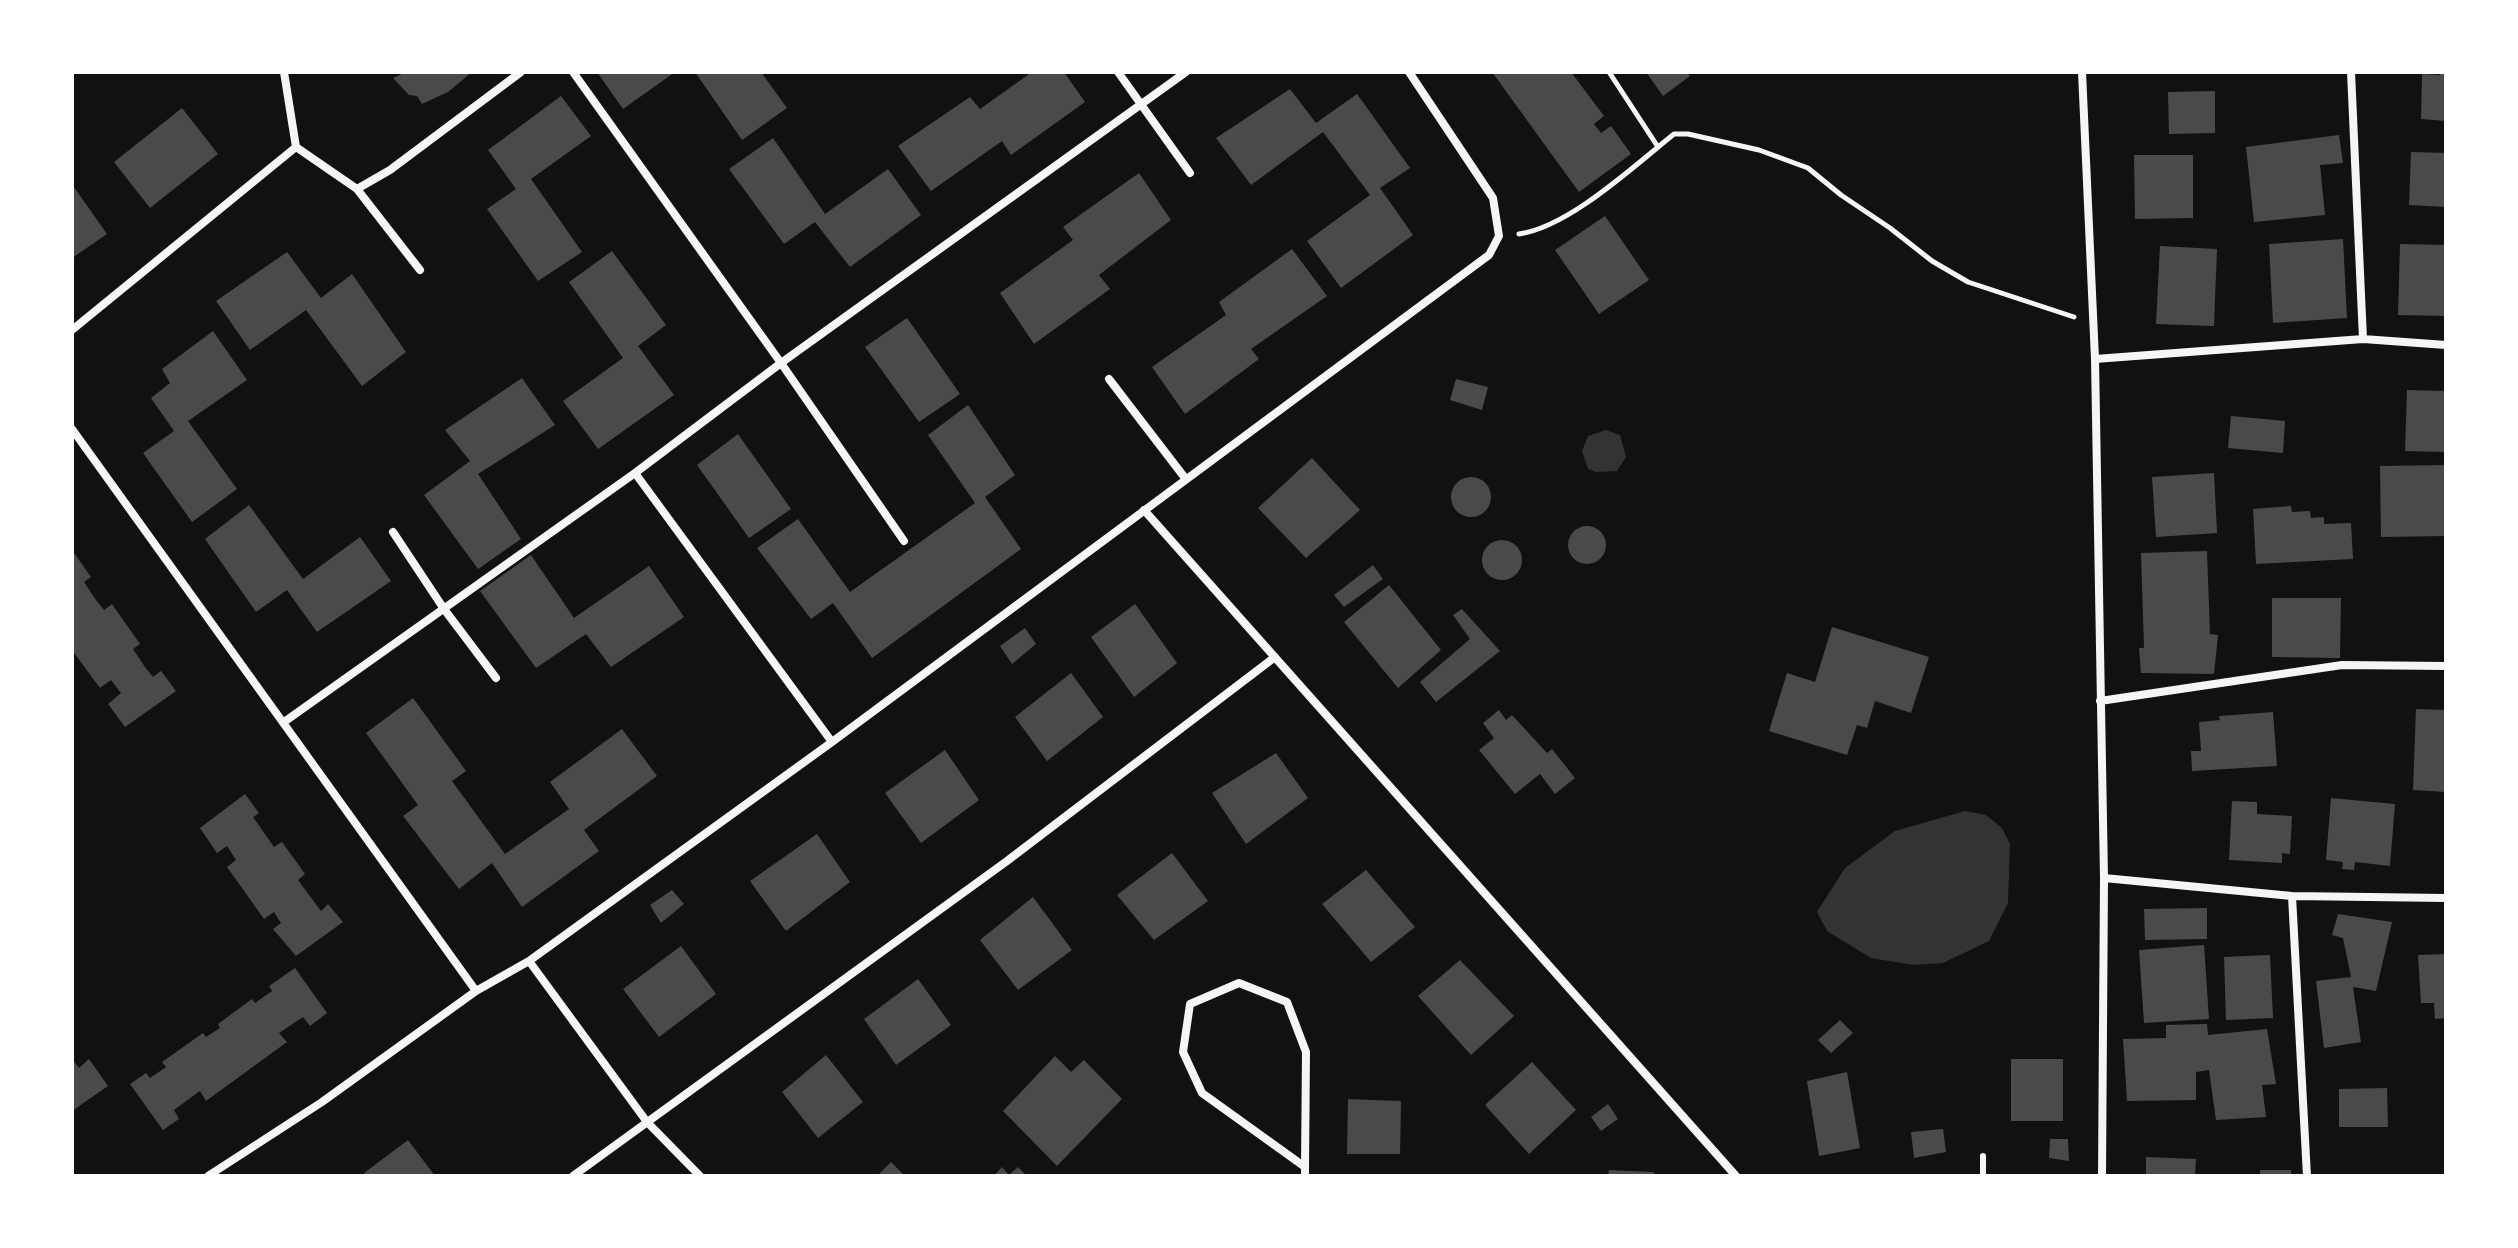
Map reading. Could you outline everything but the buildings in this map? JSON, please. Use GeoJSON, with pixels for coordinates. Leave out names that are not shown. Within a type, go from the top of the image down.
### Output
{"type":"FeatureCollection","features":[{"type":"Feature","properties":{"kind":"street"},"geometry":{"type":"LineString","coordinates":[[284,72],[296,147],[357,189],[420,270]]}},
{"type":"Feature","properties":{"kind":"street"},"geometry":{"type":"LineString","coordinates":[[357,189],[390,170],[521,72]]}},
{"type":"Feature","properties":{"kind":"street"},"geometry":{"type":"LineString","coordinates":[[573,72],[904,541]]}},
{"type":"Feature","properties":{"kind":"street"},"geometry":{"type":"LineString","coordinates":[[1118,72],[1190,173]]}},
{"type":"Feature","properties":{"kind":"street"},"geometry":{"type":"LineString","coordinates":[[284,722],[635,473],[781,363],[1186,72]]}},
{"type":"Feature","properties":{"kind":"street"},"geometry":{"type":"LineString","coordinates":[[208,1176],[322,1102],[476,991],[529,961],[832,742],[1489,255],[1499,236],[1493,198],[1409,72]]}},
{"type":"Feature","properties":{"kind":"street"},"geometry":{"type":"LineString","coordinates":[[2082,72],[2095,359],[2104,878],[2102,1176]]}},
{"type":"Feature","properties":{"kind":"street"},"geometry":{"type":"LineString","coordinates":[[2351,72],[2363,339]]}},
{"type":"Feature","properties":{"kind":"street"},"geometry":{"type":"LineString","coordinates":[[72,330],[296,147]]}},
{"type":"Feature","properties":{"kind":"street"},"geometry":{"type":"LineString","coordinates":[[2095,359],[2363,339],[2446,345]]}},
{"type":"Feature","properties":{"kind":"street"},"geometry":{"type":"LineString","coordinates":[[1109,379],[1185,478]]}},
{"type":"Feature","properties":{"kind":"street"},"geometry":{"type":"LineString","coordinates":[[72,429],[476,991]]}},
{"type":"Feature","properties":{"kind":"street"},"geometry":{"type":"LineString","coordinates":[[635,473],[832,742]]}},
{"type":"Feature","properties":{"kind":"street"},"geometry":{"type":"LineString","coordinates":[[1144,510],[1736,1176]]}},
{"type":"Feature","properties":{"kind":"street"},"geometry":{"type":"LineString","coordinates":[[393,532],[444,609],[496,678]]}},
{"type":"Feature","properties":{"kind":"street"},"geometry":{"type":"LineString","coordinates":[[573,1176],[1007,861],[1275,657]]}},
{"type":"Feature","properties":{"kind":"street"},"geometry":{"type":"LineString","coordinates":[[2100,701],[2342,665],[2446,666]]}},
{"type":"Feature","properties":{"kind":"street"},"geometry":{"type":"LineString","coordinates":[[2104,878],[2292,896],[2446,898]]}},
{"type":"Feature","properties":{"kind":"street"},"geometry":{"type":"LineString","coordinates":[[2292,896],[2307,1176]]}},
{"type":"Feature","properties":{"kind":"street"},"geometry":{"type":"LineString","coordinates":[[529,961],[647,1122],[700,1176]]}},
{"type":"Feature","properties":{"kind":"street"},"geometry":{"type":"LineString","coordinates":[[1239,983],[1287,1002],[1306,1052],[1305,1172],[1202,1093],[1183,1052],[1190,1004],[1239,983]]}},
{"type":"Feature","properties":{"kind":"lane"},"geometry":{"type":"LineString","coordinates":[[1983,1156],[1983,1176]]}},
{"type":"Feature","properties":{"kind":"path"},"geometry":{"type":"LineString","coordinates":[[1609,72],[1658,147]]}},
{"type":"Feature","properties":{"kind":"path"},"geometry":{"type":"LineString","coordinates":[[1499,236],[1537,231],[1575,210],[1674,134],[1688,134],[1759,150],[1808,168],[1932,261],[1968,282],[2093,324]]}},
{"type":"Feature","properties":{"kind":"shaded area"},"geometry":{"type":"Polygon","coordinates":[[[1606,430],[1620,435],[1626,457],[1617,471],[1596,472],[1588,469],[1582,451],[1588,436],[1606,430]]]}},
{"type":"Feature","properties":{"kind":"shaded area"},"geometry":{"type":"Polygon","coordinates":[[[1965,811],[1986,815],[2002,828],[2010,844],[2008,903],[1989,941],[1943,963],[1913,965],[1871,958],[1827,931],[1817,912],[1845,868],[1895,831],[1965,811]]]}}]}
